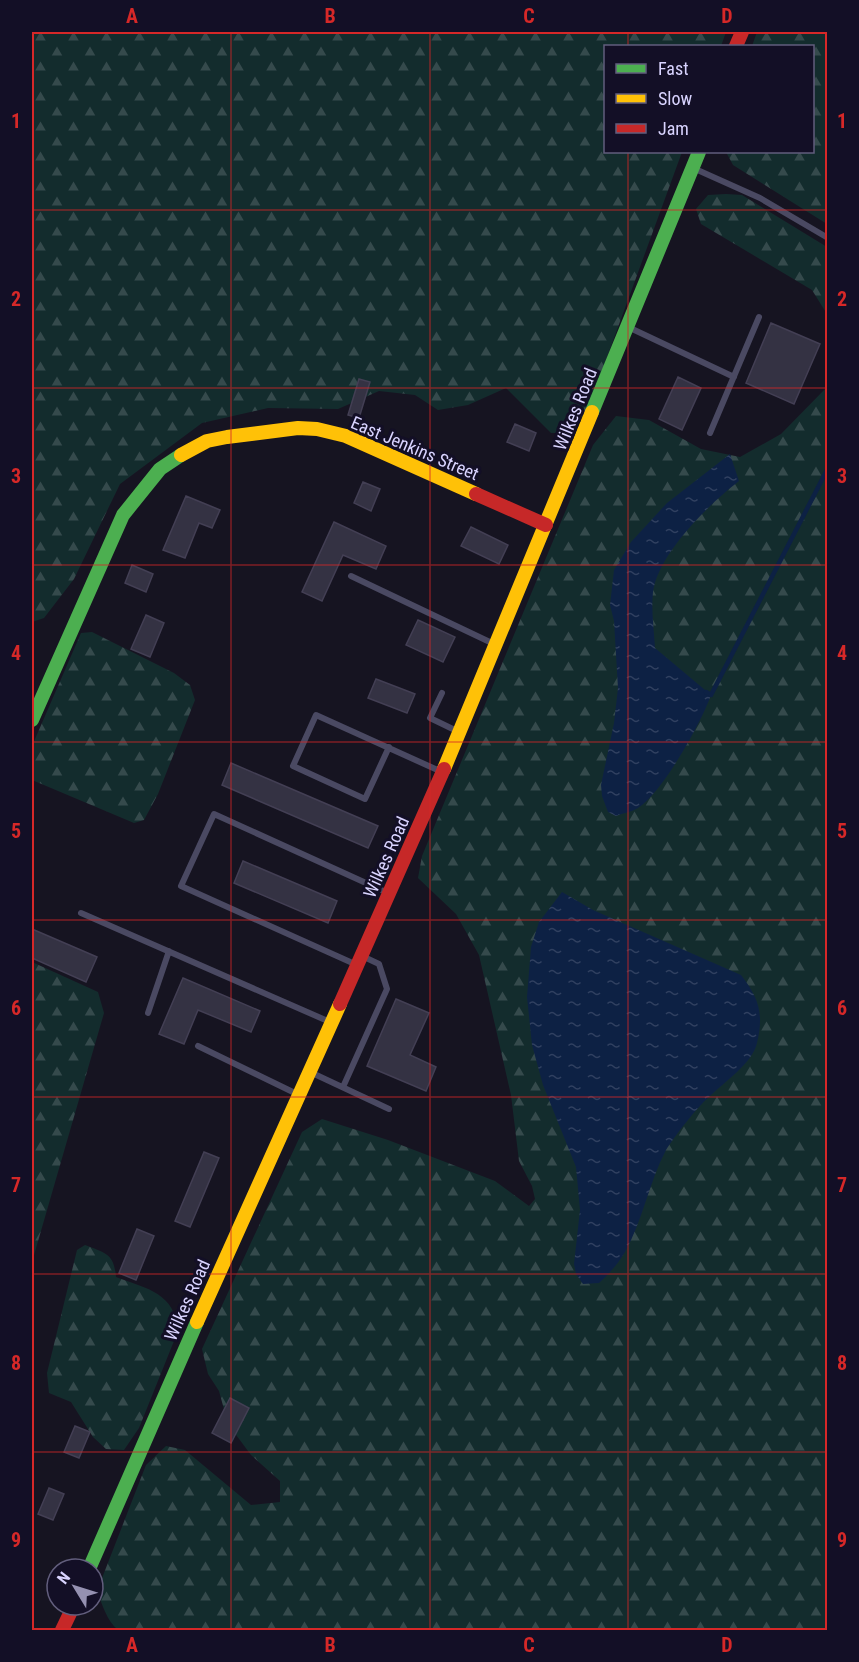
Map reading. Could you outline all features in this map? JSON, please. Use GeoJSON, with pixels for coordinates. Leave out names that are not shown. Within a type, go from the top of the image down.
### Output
{"type":"FeatureCollection","features":[{"type":"Feature","properties":{"kind":"street","name":"Wilkes Road"},"geometry":{"type":"LineString","coordinates":[[94,1557],[188,1341],[443,772],[699,153]]}},
{"type":"Feature","properties":{"kind":"street","name":"East Jenkins Street"},"geometry":{"type":"LineString","coordinates":[[32,720],[123,515],[160,469],[182,453],[207,441],[298,428],[317,429],[346,436],[546,525]]}},
{"type":"Feature","properties":{"kind":"lane"},"geometry":{"type":"LineString","coordinates":[[693,168],[760,198],[828,238]]}},
{"type":"Feature","properties":{"kind":"lane"},"geometry":{"type":"LineString","coordinates":[[710,433],[759,317]]}},
{"type":"Feature","properties":{"kind":"lane"},"geometry":{"type":"LineString","coordinates":[[628,327],[734,377]]}},
{"type":"Feature","properties":{"kind":"lane"},"geometry":{"type":"LineString","coordinates":[[351,576],[496,645]]}},
{"type":"Feature","properties":{"kind":"lane"},"geometry":{"type":"LineString","coordinates":[[442,693],[430,718],[460,732]]}},
{"type":"Feature","properties":{"kind":"lane"},"geometry":{"type":"LineString","coordinates":[[389,747],[365,799],[293,766],[316,715],[389,747],[443,772]]}},
{"type":"Feature","properties":{"kind":"lane"},"geometry":{"type":"LineString","coordinates":[[343,1087],[387,989],[379,964],[359,961],[181,886],[213,814],[390,893]]}},
{"type":"Feature","properties":{"kind":"lane"},"geometry":{"type":"LineString","coordinates":[[81,913],[331,1023]]}},
{"type":"Feature","properties":{"kind":"lane"},"geometry":{"type":"LineString","coordinates":[[148,1013],[168,951]]}},
{"type":"Feature","properties":{"kind":"lane"},"geometry":{"type":"LineString","coordinates":[[198,1046],[299,1094]]}},
{"type":"Feature","properties":{"kind":"lane"},"geometry":{"type":"LineString","coordinates":[[309,1072],[389,1109]]}},
{"type":"Feature","properties":{"kind":"green space"},"geometry":{"type":"Polygon","coordinates":[[[32,32],[726,32],[721,45],[604,45],[604,153],[682,153],[587,412],[566,433],[551,433],[506,388],[468,405],[438,410],[415,395],[379,391],[338,409],[268,408],[202,423],[120,484],[74,579],[44,618],[32,622],[32,32]]]}},
{"type":"Feature","properties":{"kind":"green space"},"geometry":{"type":"Polygon","coordinates":[[[757,32],[827,32],[827,224],[733,165],[727,153],[814,153],[814,45],[752,45],[757,32]]]}},
{"type":"Feature","properties":{"kind":"green space"},"geometry":{"type":"Polygon","coordinates":[[[708,195],[742,195],[827,247],[827,314],[812,290],[701,224],[696,209],[708,195]]]}},
{"type":"Feature","properties":{"kind":"green space"},"geometry":{"type":"Polygon","coordinates":[[[827,387],[827,1630],[118,1630],[105,1611],[105,1570],[146,1465],[166,1446],[185,1450],[251,1505],[280,1502],[280,1481],[251,1455],[228,1424],[219,1391],[208,1374],[202,1349],[302,1132],[322,1119],[388,1140],[495,1181],[529,1206],[535,1199],[532,1186],[519,1161],[511,1095],[479,955],[456,914],[418,878],[422,856],[593,445],[616,416],[649,420],[701,449],[740,457],[781,434],[827,387]]]}},
{"type":"Feature","properties":{"kind":"green space"},"geometry":{"type":"Polygon","coordinates":[[[92,632],[174,673],[190,685],[195,700],[158,794],[144,820],[134,823],[32,780],[32,746],[81,633],[92,632]]]}},
{"type":"Feature","properties":{"kind":"green space"},"geometry":{"type":"Polygon","coordinates":[[[32,962],[98,992],[104,1013],[32,1262],[32,962]]]}},
{"type":"Feature","properties":{"kind":"green space"},"geometry":{"type":"Polygon","coordinates":[[[85,1245],[111,1258],[116,1277],[149,1289],[166,1300],[176,1318],[178,1331],[139,1428],[124,1450],[106,1449],[93,1437],[71,1402],[49,1393],[47,1373],[77,1250],[85,1245]]]}},
{"type":"Feature","properties":{"kind":"water"},"geometry":{"type":"Polygon","coordinates":[[[730,454],[739,481],[700,516],[674,546],[657,577],[653,592],[655,648],[711,695],[690,739],[659,788],[638,808],[616,816],[608,812],[601,785],[614,723],[618,688],[614,621],[610,605],[614,570],[631,542],[667,503],[730,454]]]}},
{"type":"Feature","properties":{"kind":"water"},"geometry":{"type":"Polygon","coordinates":[[[562,892],[593,910],[741,975],[756,999],[760,1015],[757,1043],[750,1058],[704,1101],[669,1145],[660,1162],[637,1227],[625,1252],[599,1283],[583,1284],[576,1274],[574,1264],[580,1210],[576,1167],[543,1085],[532,1045],[527,997],[531,947],[539,922],[562,892]]]}},
{"type":"Feature","properties":{"kind":"building"},"geometry":{"type":"Polygon","coordinates":[[[771,323],[820,344],[794,404],[746,383],[771,323]]]}},
{"type":"Feature","properties":{"kind":"building"},"geometry":{"type":"Polygon","coordinates":[[[678,377],[701,388],[682,430],[659,419],[678,377]]]}},
{"type":"Feature","properties":{"kind":"building"},"geometry":{"type":"Polygon","coordinates":[[[359,379],[370,382],[359,418],[348,415],[359,379]]]}},
{"type":"Feature","properties":{"kind":"building"},"geometry":{"type":"Polygon","coordinates":[[[515,424],[536,433],[529,451],[507,442],[515,424]]]}},
{"type":"Feature","properties":{"kind":"building"},"geometry":{"type":"Polygon","coordinates":[[[363,482],[380,489],[371,511],[354,503],[363,482]]]}},
{"type":"Feature","properties":{"kind":"building"},"geometry":{"type":"Polygon","coordinates":[[[186,496],[220,510],[212,528],[199,523],[185,558],[163,550],[186,496]]]}},
{"type":"Feature","properties":{"kind":"building"},"geometry":{"type":"Polygon","coordinates":[[[334,522],[386,546],[376,569],[343,555],[322,601],[302,592],[334,522]]]}},
{"type":"Feature","properties":{"kind":"building"},"geometry":{"type":"Polygon","coordinates":[[[471,527],[508,545],[499,564],[461,546],[471,527]]]}},
{"type":"Feature","properties":{"kind":"building"},"geometry":{"type":"Polygon","coordinates":[[[132,565],[153,574],[146,592],[125,583],[132,565]]]}},
{"type":"Feature","properties":{"kind":"building"},"geometry":{"type":"Polygon","coordinates":[[[146,615],[164,623],[150,657],[131,649],[146,615]]]}},
{"type":"Feature","properties":{"kind":"building"},"geometry":{"type":"Polygon","coordinates":[[[418,620],[455,637],[443,662],[406,645],[418,620]]]}},
{"type":"Feature","properties":{"kind":"building"},"geometry":{"type":"Polygon","coordinates":[[[376,679],[415,694],[407,713],[368,698],[376,679]]]}},
{"type":"Feature","properties":{"kind":"building"},"geometry":{"type":"Polygon","coordinates":[[[231,763],[378,826],[368,848],[222,785],[231,763]]]}},
{"type":"Feature","properties":{"kind":"building"},"geometry":{"type":"Polygon","coordinates":[[[243,861],[337,901],[328,923],[234,883],[243,861]]]}},
{"type":"Feature","properties":{"kind":"building"},"geometry":{"type":"Polygon","coordinates":[[[32,929],[97,957],[86,982],[32,958],[32,929]]]}},
{"type":"Feature","properties":{"kind":"building"},"geometry":{"type":"Polygon","coordinates":[[[183,978],[260,1011],[251,1032],[198,1010],[184,1044],[159,1034],[183,978]]]}},
{"type":"Feature","properties":{"kind":"building"},"geometry":{"type":"Polygon","coordinates":[[[396,999],[429,1013],[410,1055],[436,1067],[426,1091],[367,1066],[396,999]]]}},
{"type":"Feature","properties":{"kind":"building"},"geometry":{"type":"Polygon","coordinates":[[[204,1152],[219,1158],[190,1227],[175,1221],[204,1152]]]}},
{"type":"Feature","properties":{"kind":"building"},"geometry":{"type":"Polygon","coordinates":[[[137,1229],[154,1236],[136,1280],[119,1273],[137,1229]]]}},
{"type":"Feature","properties":{"kind":"building"},"geometry":{"type":"Polygon","coordinates":[[[230,1398],[249,1408],[231,1443],[212,1433],[230,1398]]]}},
{"type":"Feature","properties":{"kind":"building"},"geometry":{"type":"Polygon","coordinates":[[[75,1426],[90,1432],[79,1458],[64,1452],[75,1426]]]}},
{"type":"Feature","properties":{"kind":"building"},"geometry":{"type":"Polygon","coordinates":[[[49,1488],[64,1494],[53,1520],[38,1514],[49,1488]]]}},
{"type":"Feature","properties":{"kind":"waterway"},"geometry":{"type":"LineString","coordinates":[[706,692],[711,695],[828,468]]}},
{"type":"Feature","properties":{"kind":"traffic: fast"},"geometry":{"type":"LineString","coordinates":[[592,412],[699,153]]}},
{"type":"Feature","properties":{"kind":"traffic: fast"},"geometry":{"type":"LineString","coordinates":[[32,720],[123,515],[160,469],[181,455]]}},
{"type":"Feature","properties":{"kind":"traffic: fast"},"geometry":{"type":"LineString","coordinates":[[94,1557],[197,1322]]}},
{"type":"Feature","properties":{"kind":"traffic: slow"},"geometry":{"type":"LineString","coordinates":[[444,769],[592,412]]}},
{"type":"Feature","properties":{"kind":"traffic: slow"},"geometry":{"type":"LineString","coordinates":[[181,455],[207,441],[227,437],[298,428],[317,429],[346,436],[476,494]]}},
{"type":"Feature","properties":{"kind":"traffic: slow"},"geometry":{"type":"LineString","coordinates":[[197,1322],[340,1004]]}},
{"type":"Feature","properties":{"kind":"traffic: jam"},"geometry":{"type":"LineString","coordinates":[[736,45],[742,32]]}},
{"type":"Feature","properties":{"kind":"traffic: jam"},"geometry":{"type":"LineString","coordinates":[[476,494],[546,525]]}},
{"type":"Feature","properties":{"kind":"traffic: jam"},"geometry":{"type":"LineString","coordinates":[[340,1004],[444,769]]}},
{"type":"Feature","properties":{"kind":"traffic: jam"},"geometry":{"type":"LineString","coordinates":[[62,1630],[68,1617]]}}]}
